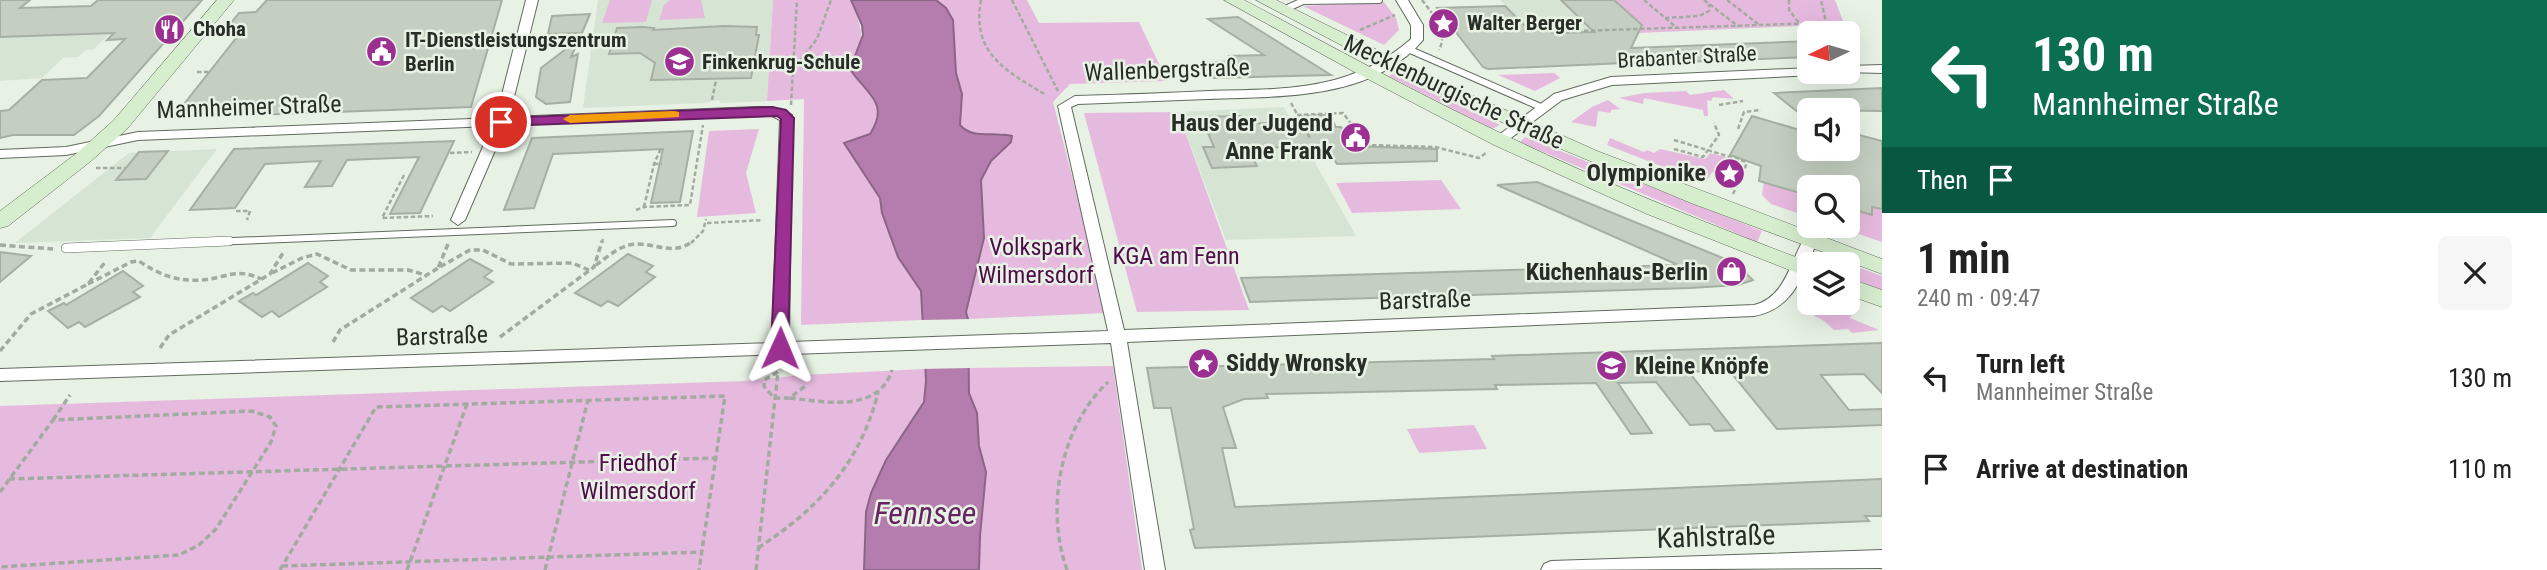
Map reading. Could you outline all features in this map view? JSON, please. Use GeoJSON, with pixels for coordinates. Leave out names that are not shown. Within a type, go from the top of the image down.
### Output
{"type":"FeatureCollection","features":[{"type":"Feature","properties":{"kind":"main road"},"geometry":{"type":"LineString","coordinates":[[0,221],[99,144],[124,121],[226,0]]}},
{"type":"Feature","properties":{"kind":"main road","name":"Mecklenburgische Straße"},"geometry":{"type":"LineString","coordinates":[[1233,0],[1494,146],[1797,266]]}},
{"type":"Feature","properties":{"kind":"main road","name":"Mecklenburgische Straße"},"geometry":{"type":"LineString","coordinates":[[1264,0],[1385,62],[1520,125],[1642,177],[1882,267]]}},
{"type":"Feature","properties":{"kind":"main road"},"geometry":{"type":"LineString","coordinates":[[1860,291],[1882,299]]}},
{"type":"Feature","properties":{"kind":"street"},"geometry":{"type":"LineString","coordinates":[[455,227],[501,122],[532,0]]}},
{"type":"Feature","properties":{"kind":"street"},"geometry":{"type":"LineString","coordinates":[[1366,72],[1408,49],[1417,40],[1419,32],[1413,15],[1402,0]]}},
{"type":"Feature","properties":{"kind":"street"},"geometry":{"type":"LineString","coordinates":[[1860,70],[1882,69]]}},
{"type":"Feature","properties":{"kind":"street","name":"Wallenbergstraße"},"geometry":{"type":"LineString","coordinates":[[1155,570],[1118,337],[1065,110],[1066,104],[1075,100],[1314,90],[1366,72]]}},
{"type":"Feature","properties":{"kind":"street","name":"Brabanter Straße"},"geometry":{"type":"LineString","coordinates":[[1494,146],[1543,108],[1575,90],[1611,81],[1797,73]]}},
{"type":"Feature","properties":{"kind":"street","name":"Mannheimer Straße"},"geometry":{"type":"LineString","coordinates":[[0,154],[60,152],[138,136],[764,111],[781,113],[787,118],[780,348]]}},
{"type":"Feature","properties":{"kind":"street","name":"Barstraße"},"geometry":{"type":"LineString","coordinates":[[1808,252],[1810,240]]}},
{"type":"Feature","properties":{"kind":"street","name":"Barstraße"},"geometry":{"type":"LineString","coordinates":[[0,375],[1118,337],[1736,312],[1765,308],[1779,300],[1797,278]]}},
{"type":"Feature","properties":{"kind":"street","name":"Kahlstraße"},"geometry":{"type":"LineString","coordinates":[[1551,570],[1863,565],[1882,559]]}},
{"type":"Feature","properties":{"kind":"lane"},"geometry":{"type":"LineString","coordinates":[[1283,10],[1303,1],[1379,0]]}},
{"type":"Feature","properties":{"kind":"lane"},"geometry":{"type":"LineString","coordinates":[[1408,49],[1543,108]]}},
{"type":"Feature","properties":{"kind":"lane"},"geometry":{"type":"LineString","coordinates":[[66,248],[292,239],[455,227],[673,223]]}},
{"type":"Feature","properties":{"kind":"path"},"geometry":{"type":"LineString","coordinates":[[791,105],[797,0]]}},
{"type":"Feature","properties":{"kind":"path"},"geometry":{"type":"LineString","coordinates":[[792,71],[817,39],[831,0]]}},
{"type":"Feature","properties":{"kind":"path"},"geometry":{"type":"LineString","coordinates":[[981,0],[977,24],[979,36],[987,48],[1004,66],[1046,95]]}},
{"type":"Feature","properties":{"kind":"path"},"geometry":{"type":"LineString","coordinates":[[1012,0],[1058,91]]}},
{"type":"Feature","properties":{"kind":"path"},"geometry":{"type":"LineString","coordinates":[[1644,0],[1678,29]]}},
{"type":"Feature","properties":{"kind":"path"},"geometry":{"type":"LineString","coordinates":[[1704,0],[1738,26]]}},
{"type":"Feature","properties":{"kind":"path"},"geometry":{"type":"LineString","coordinates":[[1727,0],[1759,25]]}},
{"type":"Feature","properties":{"kind":"path"},"geometry":{"type":"LineString","coordinates":[[1789,0],[1789,10],[1798,21]]}},
{"type":"Feature","properties":{"kind":"path"},"geometry":{"type":"LineString","coordinates":[[1821,0],[1826,21]]}},
{"type":"Feature","properties":{"kind":"path"},"geometry":{"type":"LineString","coordinates":[[1665,18],[1702,15],[1709,11],[1709,4]]}},
{"type":"Feature","properties":{"kind":"path"},"geometry":{"type":"LineString","coordinates":[[1353,32],[1397,15]]}},
{"type":"Feature","properties":{"kind":"path"},"geometry":{"type":"LineString","coordinates":[[1577,31],[1797,24]]}},
{"type":"Feature","properties":{"kind":"path"},"geometry":{"type":"LineString","coordinates":[[197,72],[210,72]]}},
{"type":"Feature","properties":{"kind":"path"},"geometry":{"type":"LineString","coordinates":[[711,105],[716,80]]}},
{"type":"Feature","properties":{"kind":"path"},"geometry":{"type":"LineString","coordinates":[[1718,105],[1730,106],[1743,101]]}},
{"type":"Feature","properties":{"kind":"path"},"geometry":{"type":"LineString","coordinates":[[1290,103],[1310,138]]}},
{"type":"Feature","properties":{"kind":"path"},"geometry":{"type":"LineString","coordinates":[[1738,128],[1744,112],[1761,110]]}},
{"type":"Feature","properties":{"kind":"path"},"geometry":{"type":"LineString","coordinates":[[1297,115],[1343,113],[1367,145],[1435,147],[1479,158],[1494,146]]}},
{"type":"Feature","properties":{"kind":"path"},"geometry":{"type":"LineString","coordinates":[[629,213],[644,207],[690,205],[703,123]]}},
{"type":"Feature","properties":{"kind":"path"},"geometry":{"type":"LineString","coordinates":[[1674,149],[1703,157],[1719,135],[1714,123]]}},
{"type":"Feature","properties":{"kind":"path"},"geometry":{"type":"LineString","coordinates":[[1674,140],[1747,162],[1732,197]]}},
{"type":"Feature","properties":{"kind":"path"},"geometry":{"type":"LineString","coordinates":[[644,207],[654,164],[661,148]]}},
{"type":"Feature","properties":{"kind":"path"},"geometry":{"type":"LineString","coordinates":[[450,153],[477,152]]}},
{"type":"Feature","properties":{"kind":"path"},"geometry":{"type":"LineString","coordinates":[[654,164],[662,164]]}},
{"type":"Feature","properties":{"kind":"path"},"geometry":{"type":"LineString","coordinates":[[91,168],[125,168]]}},
{"type":"Feature","properties":{"kind":"path"},"geometry":{"type":"LineString","coordinates":[[404,174],[382,218],[433,216]]}},
{"type":"Feature","properties":{"kind":"path"},"geometry":{"type":"LineString","coordinates":[[648,190],[654,189]]}},
{"type":"Feature","properties":{"kind":"path"},"geometry":{"type":"LineString","coordinates":[[236,211],[250,211],[247,220]]}},
{"type":"Feature","properties":{"kind":"path"},"geometry":{"type":"LineString","coordinates":[[500,337],[592,268],[629,245],[642,244],[662,250],[684,247],[695,240],[706,221],[763,220]]}},
{"type":"Feature","properties":{"kind":"path"},"geometry":{"type":"LineString","coordinates":[[592,268],[607,226]]}},
{"type":"Feature","properties":{"kind":"path"},"geometry":{"type":"LineString","coordinates":[[438,268],[455,227]]}},
{"type":"Feature","properties":{"kind":"path"},"geometry":{"type":"LineString","coordinates":[[270,274],[292,239]]}},
{"type":"Feature","properties":{"kind":"path"},"geometry":{"type":"LineString","coordinates":[[0,245],[66,248]]}},
{"type":"Feature","properties":{"kind":"path"},"geometry":{"type":"LineString","coordinates":[[88,284],[119,246]]}},
{"type":"Feature","properties":{"kind":"path"},"geometry":{"type":"LineString","coordinates":[[333,342],[340,330],[425,275],[470,250],[483,250],[511,264],[572,263],[592,268]]}},
{"type":"Feature","properties":{"kind":"path"},"geometry":{"type":"LineString","coordinates":[[160,348],[169,335],[261,279],[312,254],[321,254],[347,270],[366,273],[416,270],[425,275]]}},
{"type":"Feature","properties":{"kind":"path"},"geometry":{"type":"LineString","coordinates":[[0,351],[31,314],[131,261],[139,261],[158,274],[179,279],[201,280],[246,272],[261,279]]}},
{"type":"Feature","properties":{"kind":"path"},"geometry":{"type":"LineString","coordinates":[[774,398],[847,404],[878,393],[891,381],[892,370]]}},
{"type":"Feature","properties":{"kind":"path"},"geometry":{"type":"LineString","coordinates":[[756,570],[778,372],[764,380],[764,386],[774,398]]}},
{"type":"Feature","properties":{"kind":"path"},"geometry":{"type":"LineString","coordinates":[[1067,570],[1056,526],[1059,484],[1081,417],[1095,391],[1108,382]]}},
{"type":"Feature","properties":{"kind":"path"},"geometry":{"type":"LineString","coordinates":[[790,398],[806,386]]}},
{"type":"Feature","properties":{"kind":"path"},"geometry":{"type":"LineString","coordinates":[[758,548],[801,518],[820,498],[844,466],[863,432],[878,393]]}},
{"type":"Feature","properties":{"kind":"path"},"geometry":{"type":"LineString","coordinates":[[0,492],[70,396]]}},
{"type":"Feature","properties":{"kind":"path"},"geometry":{"type":"LineString","coordinates":[[281,568],[376,407],[725,396],[699,570]]}},
{"type":"Feature","properties":{"kind":"path"},"geometry":{"type":"LineString","coordinates":[[545,570],[588,400]]}},
{"type":"Feature","properties":{"kind":"path"},"geometry":{"type":"LineString","coordinates":[[407,570],[467,404]]}},
{"type":"Feature","properties":{"kind":"path"},"geometry":{"type":"LineString","coordinates":[[0,567],[179,555],[199,545],[216,529],[271,442],[276,426],[270,417],[252,411],[53,419]]}},
{"type":"Feature","properties":{"kind":"path"},"geometry":{"type":"LineString","coordinates":[[9,479],[716,458]]}},
{"type":"Feature","properties":{"kind":"path"},"geometry":{"type":"LineString","coordinates":[[281,568],[549,555],[702,552]]}},
{"type":"Feature","properties":{"kind":"shaded area","name":"Finkenkrug-Schule"},"geometry":{"type":"Polygon","coordinates":[[[598,0],[773,0],[767,101],[721,103],[718,100],[703,103],[583,108],[598,0]]]}},
{"type":"Feature","properties":{"kind":"shaded area"},"geometry":{"type":"Polygon","coordinates":[[[1500,0],[1835,0],[1843,21],[1797,21],[1797,26],[1536,37],[1500,0]]]}},
{"type":"Feature","properties":{"kind":"shaded area"},"geometry":{"type":"Polygon","coordinates":[[[110,33],[94,49],[86,50],[78,57],[63,58],[42,78],[0,81],[0,37],[110,33]]]}},
{"type":"Feature","properties":{"kind":"shaded area"},"geometry":{"type":"Polygon","coordinates":[[[1284,107],[1356,236],[1226,240],[1178,112],[1284,107]]]}},
{"type":"Feature","properties":{"kind":"shaded area"},"geometry":{"type":"Polygon","coordinates":[[[217,149],[150,238],[15,243],[129,153],[217,149]]]}},
{"type":"Feature","properties":{"kind":"green space"},"geometry":{"type":"Polygon","coordinates":[[[610,0],[652,0],[646,22],[602,23],[610,0]]]}},
{"type":"Feature","properties":{"kind":"green space"},"geometry":{"type":"Polygon","coordinates":[[[670,0],[701,0],[705,18],[659,20],[664,5],[670,0]]]}},
{"type":"Feature","properties":{"kind":"green space","name":"Volkspark Wilmersdorf"},"geometry":{"type":"Polygon","coordinates":[[[773,0],[851,0],[861,32],[858,47],[849,65],[853,74],[872,96],[878,112],[870,134],[844,143],[880,198],[882,213],[898,257],[921,291],[923,320],[801,325],[804,99],[767,101],[773,0]]]}},
{"type":"Feature","properties":{"kind":"green space","name":"Volkspark Wilmersdorf"},"geometry":{"type":"Polygon","coordinates":[[[936,0],[1027,0],[1039,23],[1139,22],[1167,81],[1070,84],[1053,102],[1107,313],[968,319],[968,292],[984,238],[981,181],[988,166],[1006,146],[1003,133],[974,134],[960,125],[962,94],[956,73],[953,20],[946,8],[936,0]]]}},
{"type":"Feature","properties":{"kind":"green space"},"geometry":{"type":"Polygon","coordinates":[[[1614,0],[1835,0],[1843,21],[1797,21],[1797,26],[1638,33],[1614,0]]]}},
{"type":"Feature","properties":{"kind":"green space"},"geometry":{"type":"Polygon","coordinates":[[[1384,2],[1396,18],[1399,30],[1384,45],[1303,6],[1384,2]]]}},
{"type":"Feature","properties":{"kind":"green space"},"geometry":{"type":"Polygon","coordinates":[[[1554,73],[1560,78],[1535,91],[1498,75],[1554,73]]]}},
{"type":"Feature","properties":{"kind":"green space"},"geometry":{"type":"Polygon","coordinates":[[[1392,74],[1500,125],[1492,129],[1389,76],[1392,74]]]}},
{"type":"Feature","properties":{"kind":"green space"},"geometry":{"type":"Polygon","coordinates":[[[1724,90],[1734,99],[1713,97],[1711,101],[1707,100],[1708,116],[1704,116],[1703,110],[1644,98],[1643,104],[1619,98],[1644,93],[1686,91],[1690,95],[1724,90]]]}},
{"type":"Feature","properties":{"kind":"green space"},"geometry":{"type":"Polygon","coordinates":[[[1608,100],[1620,109],[1611,110],[1611,113],[1598,111],[1596,127],[1571,122],[1592,107],[1608,100]]]}},
{"type":"Feature","properties":{"kind":"green space","name":"KGA am Fenn"},"geometry":{"type":"Polygon","coordinates":[[[1178,112],[1249,310],[1137,312],[1084,113],[1178,112]]]}},
{"type":"Feature","properties":{"kind":"green space"},"geometry":{"type":"Polygon","coordinates":[[[759,129],[746,173],[756,213],[697,217],[709,131],[759,129]]]}},
{"type":"Feature","properties":{"kind":"green space"},"geometry":{"type":"Polygon","coordinates":[[[1525,137],[1762,231],[1757,242],[1520,142],[1525,137]]]}},
{"type":"Feature","properties":{"kind":"green space"},"geometry":{"type":"Polygon","coordinates":[[[1610,138],[1644,152],[1647,150],[1654,153],[1660,149],[1705,159],[1710,153],[1726,157],[1722,165],[1727,167],[1723,176],[1712,172],[1706,182],[1702,182],[1607,145],[1610,138]]]}},
{"type":"Feature","properties":{"kind":"green space"},"geometry":{"type":"Polygon","coordinates":[[[1441,180],[1461,209],[1352,213],[1336,183],[1441,180]]]}},
{"type":"Feature","properties":{"kind":"green space"},"geometry":{"type":"Polygon","coordinates":[[[1764,182],[1797,192],[1797,213],[1771,204],[1762,195],[1764,182]]]}},
{"type":"Feature","properties":{"kind":"green space"},"geometry":{"type":"Polygon","coordinates":[[[1872,207],[1882,209],[1882,242],[1860,235],[1860,212],[1872,215],[1872,207]]]}},
{"type":"Feature","properties":{"kind":"green space"},"geometry":{"type":"Polygon","coordinates":[[[1860,268],[1882,276],[1882,290],[1860,282],[1860,268]]]}},
{"type":"Feature","properties":{"kind":"green space"},"geometry":{"type":"Polygon","coordinates":[[[1813,315],[1851,315],[1850,318],[1879,330],[1852,333],[1848,329],[1834,330],[1813,315]]]}},
{"type":"Feature","properties":{"kind":"green space"},"geometry":{"type":"Polygon","coordinates":[[[1113,366],[1142,570],[979,570],[986,472],[979,446],[977,413],[969,393],[968,368],[1113,366]]]}},
{"type":"Feature","properties":{"kind":"green space","name":"Friedhof Wilmersdorf"},"geometry":{"type":"Polygon","coordinates":[[[924,369],[924,401],[886,460],[871,493],[866,512],[864,570],[0,570],[0,406],[744,381],[802,375],[924,369]]]}},
{"type":"Feature","properties":{"kind":"green space"},"geometry":{"type":"Polygon","coordinates":[[[1474,425],[1487,449],[1419,453],[1407,429],[1474,425]]]}},
{"type":"Feature","properties":{"kind":"water","name":"Fennsee"},"geometry":{"type":"Polygon","coordinates":[[[851,0],[936,0],[946,8],[953,20],[956,73],[962,94],[960,125],[977,134],[1012,136],[1011,142],[991,161],[981,180],[984,238],[966,312],[969,393],[977,413],[979,446],[986,472],[979,570],[864,570],[866,512],[871,493],[886,460],[924,402],[926,381],[921,291],[898,257],[882,213],[880,198],[844,143],[870,134],[878,114],[874,99],[850,69],[863,35],[862,25],[851,0]]]}},
{"type":"Feature","properties":{"kind":"pier"},"geometry":{"type":"Polygon","coordinates":[[[972,319],[971,368],[920,369],[920,320],[972,319]]]}},
{"type":"Feature","properties":{"kind":"building"},"geometry":{"type":"Polygon","coordinates":[[[0,0],[30,0],[20,8],[91,6],[98,0],[202,0],[99,116],[74,135],[13,135],[0,138],[0,111],[9,110],[42,80],[87,78],[125,39],[107,40],[114,33],[0,37],[0,0]]]}},
{"type":"Feature","properties":{"kind":"building"},"geometry":{"type":"Polygon","coordinates":[[[267,0],[502,0],[471,107],[173,118],[244,28],[227,28],[239,13],[256,12],[267,0]]]}},
{"type":"Feature","properties":{"kind":"building"},"geometry":{"type":"Polygon","coordinates":[[[1561,0],[1614,0],[1642,25],[1631,48],[1797,42],[1797,58],[1630,64],[1626,59],[1624,63],[1488,69],[1483,67],[1437,8],[1505,6],[1527,28],[1548,30],[1552,33],[1594,32],[1561,0]]]}},
{"type":"Feature","properties":{"kind":"building"},"geometry":{"type":"Polygon","coordinates":[[[590,14],[582,33],[548,34],[552,16],[590,14]]]}},
{"type":"Feature","properties":{"kind":"building"},"geometry":{"type":"Polygon","coordinates":[[[1238,17],[1331,75],[1213,78],[1205,63],[1232,61],[1229,56],[1264,55],[1208,19],[1238,17]]]}},
{"type":"Feature","properties":{"kind":"building"},"geometry":{"type":"Polygon","coordinates":[[[643,27],[654,28],[653,30],[757,27],[756,35],[759,35],[751,78],[651,80],[655,63],[640,53],[609,54],[617,28],[643,27]]]}},
{"type":"Feature","properties":{"kind":"building"},"geometry":{"type":"Polygon","coordinates":[[[579,39],[571,57],[578,54],[570,102],[546,104],[536,97],[541,68],[579,39]]]}},
{"type":"Feature","properties":{"kind":"building"},"geometry":{"type":"Polygon","coordinates":[[[1882,88],[1882,111],[1860,111],[1860,98],[1797,98],[1797,112],[1774,93],[1882,88]]]}},
{"type":"Feature","properties":{"kind":"building"},"geometry":{"type":"Polygon","coordinates":[[[1329,115],[1336,127],[1341,127],[1353,146],[1437,149],[1437,161],[1337,164],[1326,145],[1248,149],[1257,166],[1212,168],[1203,147],[1214,147],[1201,117],[1241,116],[1245,124],[1304,121],[1301,116],[1329,115]]]}},
{"type":"Feature","properties":{"kind":"building"},"geometry":{"type":"Polygon","coordinates":[[[1752,116],[1797,129],[1797,161],[1860,161],[1860,135],[1882,141],[1882,209],[1872,207],[1872,215],[1860,212],[1860,175],[1797,175],[1797,192],[1759,181],[1761,166],[1730,155],[1752,116]]]}},
{"type":"Feature","properties":{"kind":"building"},"geometry":{"type":"Polygon","coordinates":[[[693,131],[680,202],[651,203],[663,149],[553,154],[534,208],[504,210],[532,138],[693,131]]]}},
{"type":"Feature","properties":{"kind":"building"},"geometry":{"type":"Polygon","coordinates":[[[454,141],[420,213],[390,214],[419,157],[347,160],[332,186],[305,187],[321,161],[265,164],[235,208],[190,210],[234,149],[454,141]]]}},
{"type":"Feature","properties":{"kind":"building"},"geometry":{"type":"Polygon","coordinates":[[[168,151],[146,179],[116,180],[139,152],[168,151]]]}},
{"type":"Feature","properties":{"kind":"building"},"geometry":{"type":"Polygon","coordinates":[[[1537,182],[1735,263],[1753,280],[1738,285],[1690,288],[1250,302],[1241,278],[1678,265],[1497,185],[1537,182]]]}},
{"type":"Feature","properties":{"kind":"building"},"geometry":{"type":"Polygon","coordinates":[[[0,252],[31,256],[0,282],[0,252]]]}},
{"type":"Feature","properties":{"kind":"building"},"geometry":{"type":"Polygon","coordinates":[[[628,254],[653,266],[646,272],[655,277],[618,306],[608,301],[601,306],[575,293],[628,254]]]}},
{"type":"Feature","properties":{"kind":"building"},"geometry":{"type":"Polygon","coordinates":[[[470,259],[492,271],[484,277],[493,282],[450,311],[442,306],[433,312],[411,298],[470,259]]]}},
{"type":"Feature","properties":{"kind":"building"},"geometry":{"type":"Polygon","coordinates":[[[308,263],[328,276],[320,282],[327,287],[279,317],[272,311],[262,317],[239,301],[253,293],[256,295],[308,263]]]}},
{"type":"Feature","properties":{"kind":"building"},"geometry":{"type":"Polygon","coordinates":[[[123,271],[143,286],[133,292],[140,297],[85,327],[79,322],[68,328],[48,311],[64,303],[66,305],[123,271]]]}},
{"type":"Feature","properties":{"kind":"building"},"geometry":{"type":"Polygon","coordinates":[[[1882,343],[1882,393],[1864,374],[1821,375],[1849,410],[1882,409],[1882,425],[1777,429],[1729,370],[1689,372],[1734,430],[1715,431],[1710,424],[1690,425],[1656,382],[1618,383],[1652,433],[1631,434],[1596,383],[1495,385],[1497,389],[1266,394],[1268,398],[1244,399],[1223,407],[1236,448],[1222,448],[1235,507],[1882,479],[1882,516],[1865,516],[1869,521],[1195,548],[1190,530],[1194,529],[1171,408],[1154,408],[1147,368],[1494,359],[1492,356],[1882,343]]]}},
{"type":"Feature","properties":{"kind":"slow traffic"},"geometry":{"type":"LineString","coordinates":[[570,119],[674,115]]}},
{"type":"Feature","properties":{"kind":"place","name":"Walter Berger"},"geometry":{"type":"Point","coordinates":[1444,23]}},
{"type":"Feature","properties":{"kind":"place","name":"Choha"},"geometry":{"type":"Point","coordinates":[170,29]}},
{"type":"Feature","properties":{"kind":"place","name":"IT-Dienstleistungszentrum Berlin"},"geometry":{"type":"Point","coordinates":[382,52]}},
{"type":"Feature","properties":{"kind":"place","name":"Finkenkrug-Schule"},"geometry":{"type":"Point","coordinates":[679,62]}},
{"type":"Feature","properties":{"kind":"place","name":"Haus der Jugend Anne Frank"},"geometry":{"type":"Point","coordinates":[1356,137]}},
{"type":"Feature","properties":{"kind":"place","name":"Olympionike"},"geometry":{"type":"Point","coordinates":[1729,173]}},
{"type":"Feature","properties":{"kind":"place","name":"Küchenhaus-Berlin"},"geometry":{"type":"Point","coordinates":[1731,272]}},
{"type":"Feature","properties":{"kind":"place","name":"Siddy Wronsky"},"geometry":{"type":"Point","coordinates":[1203,363]}},
{"type":"Feature","properties":{"kind":"place","name":"Kleine Knöpfe"},"geometry":{"type":"Point","coordinates":[1612,366]}},
{"type":"Feature","properties":{"kind":"route"},"geometry":{"type":"LineString","coordinates":[[501,122],[772,111],[781,113],[787,118],[780,348]]}}]}
